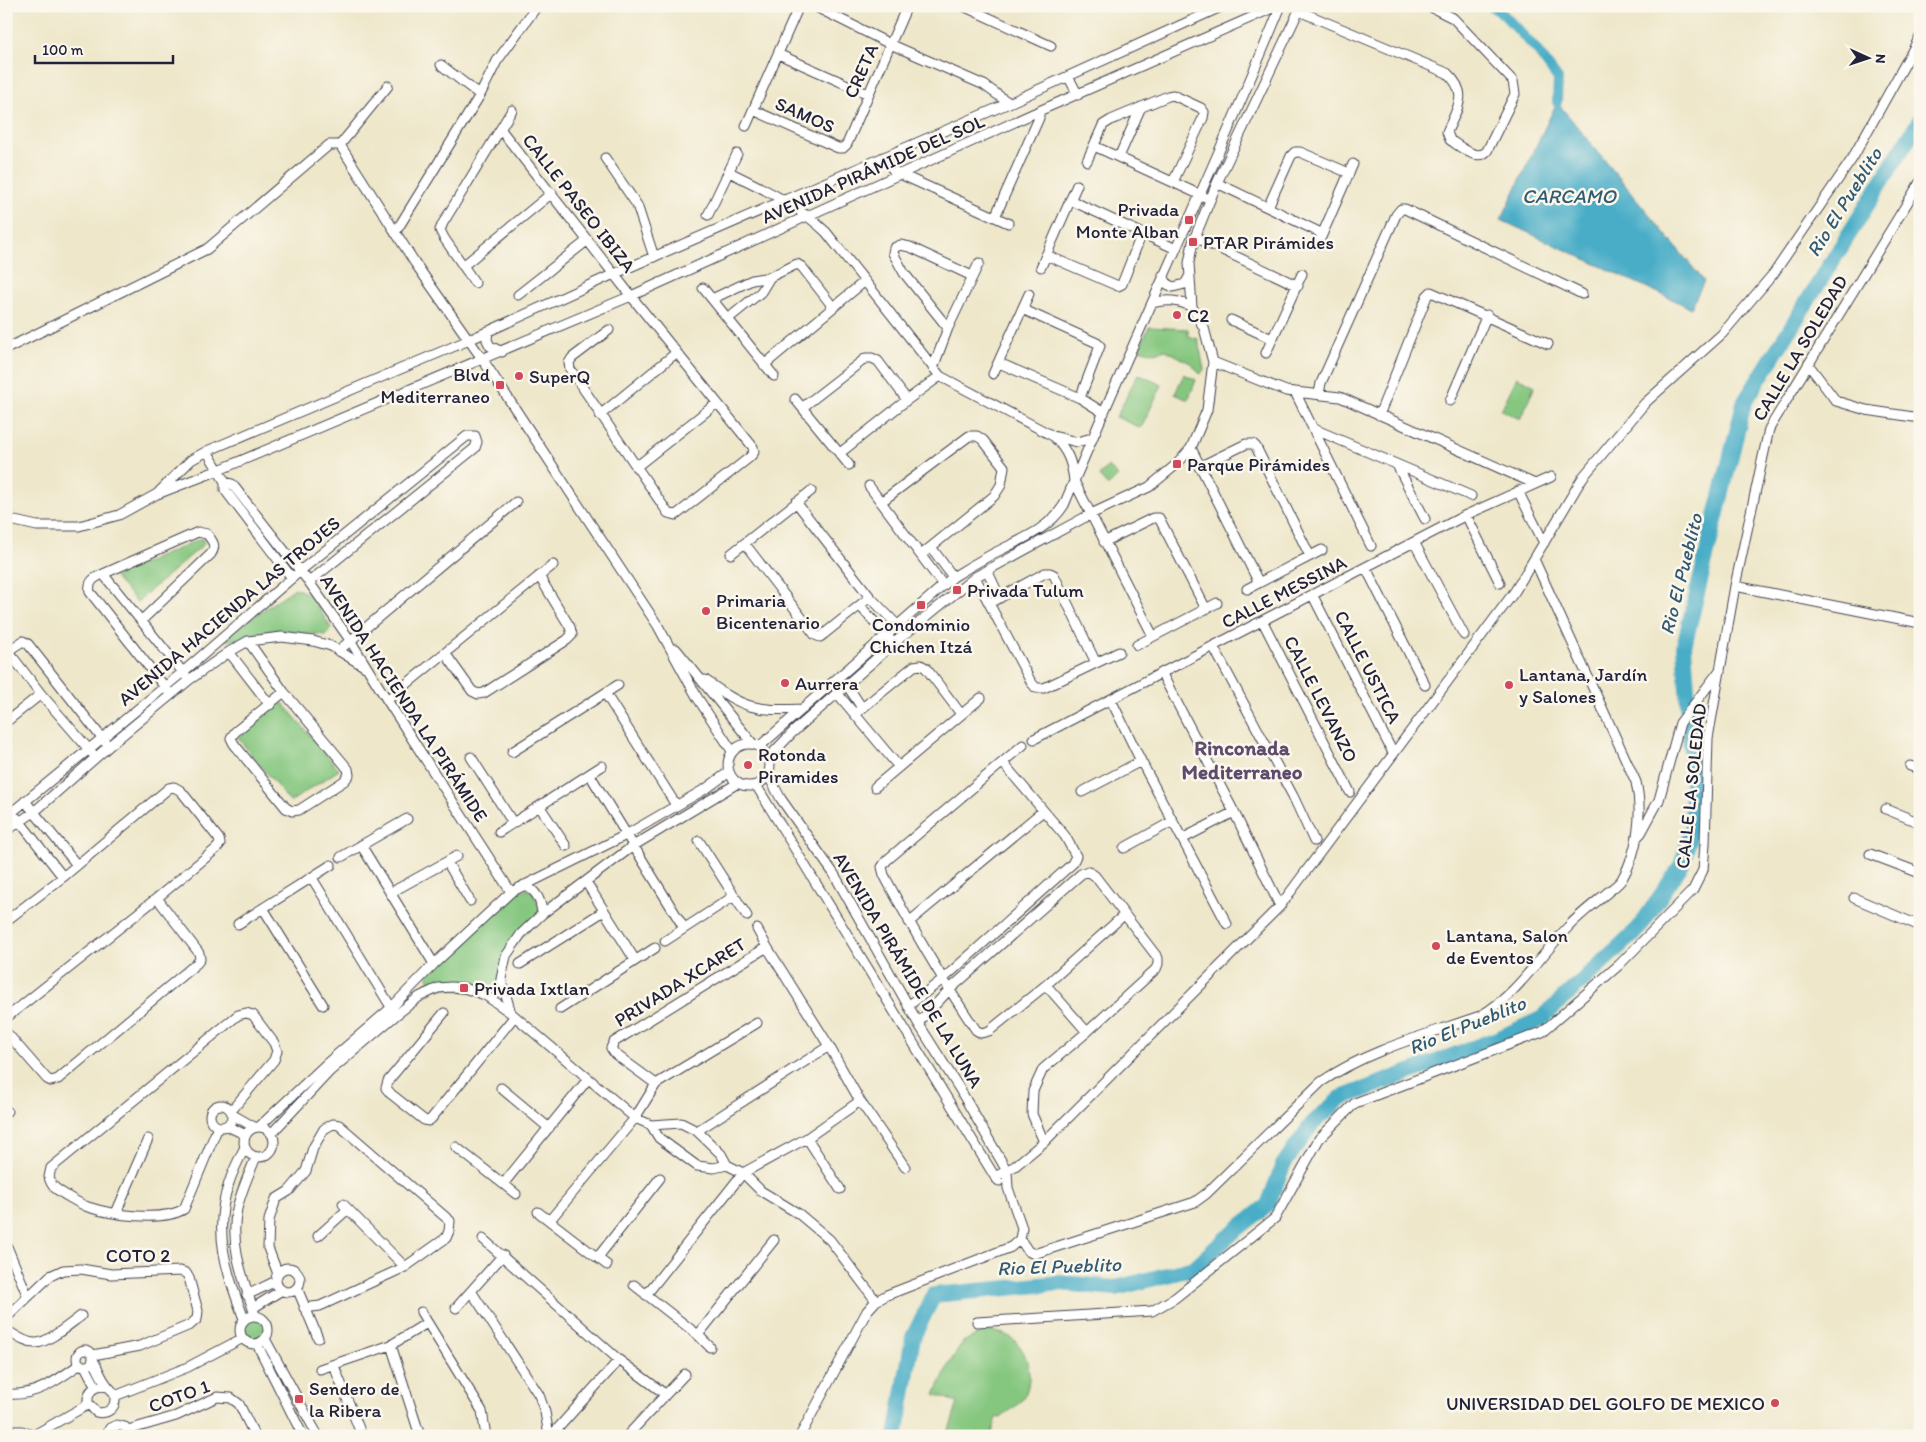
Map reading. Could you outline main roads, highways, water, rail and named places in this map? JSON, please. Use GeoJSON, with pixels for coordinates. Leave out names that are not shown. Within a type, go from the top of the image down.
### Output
{"type":"FeatureCollection","features":[{"type":"Feature","properties":{"kind":"water","name":"CARCAMO"},"geometry":{"type":"Polygon","coordinates":[[[1557,102],[1704,281],[1691,308],[1501,220],[1557,102]]]}},
{"type":"Feature","properties":{"kind":"waterway"},"geometry":{"type":"LineString","coordinates":[[1491,6],[1503,14],[1536,49],[1558,79],[1557,102]]}},
{"type":"Feature","properties":{"kind":"waterway","name":"Rio El Pueblito"},"geometry":{"type":"LineString","coordinates":[[896,1436],[913,1337],[934,1295],[1060,1283],[1116,1288],[1194,1268],[1232,1233],[1268,1205],[1283,1165],[1312,1124],[1341,1098],[1497,1039],[1541,1019],[1639,928],[1682,864],[1693,826],[1691,747],[1684,646],[1744,403],[1920,120]]}},
{"type":"Feature","properties":{"kind":"place","name":"Privada Monte Alban"},"geometry":{"type":"Point","coordinates":[1189,220]}},
{"type":"Feature","properties":{"kind":"place","name":"PTAR Pirámides"},"geometry":{"type":"Point","coordinates":[1193,242]}},
{"type":"Feature","properties":{"kind":"place","name":"C2"},"geometry":{"type":"Point","coordinates":[1177,315]}},
{"type":"Feature","properties":{"kind":"place","name":"SuperQ"},"geometry":{"type":"Point","coordinates":[519,376]}},
{"type":"Feature","properties":{"kind":"place","name":"Blvd Mediterraneo"},"geometry":{"type":"Point","coordinates":[500,385]}},
{"type":"Feature","properties":{"kind":"place","name":"Parque Pirámides"},"geometry":{"type":"Point","coordinates":[1177,464]}},
{"type":"Feature","properties":{"kind":"place","name":"Privada Tulum"},"geometry":{"type":"Point","coordinates":[957,590]}},
{"type":"Feature","properties":{"kind":"place","name":"Condominio Chichen Itzá"},"geometry":{"type":"Point","coordinates":[921,605]}},
{"type":"Feature","properties":{"kind":"place","name":"Primaria Bicentenario"},"geometry":{"type":"Point","coordinates":[706,611]}},
{"type":"Feature","properties":{"kind":"place","name":"Aurrera"},"geometry":{"type":"Point","coordinates":[785,683]}},
{"type":"Feature","properties":{"kind":"place","name":"Lantana, Jardín y Salones"},"geometry":{"type":"Point","coordinates":[1509,685]}},
{"type":"Feature","properties":{"kind":"place","name":"Rotonda Piramides"},"geometry":{"type":"Point","coordinates":[748,765]}},
{"type":"Feature","properties":{"kind":"place","name":"Lantana, Salon de Eventos"},"geometry":{"type":"Point","coordinates":[1436,946]}},
{"type":"Feature","properties":{"kind":"place","name":"Privada Ixtlan"},"geometry":{"type":"Point","coordinates":[464,988]}},
{"type":"Feature","properties":{"kind":"place","name":"Sendero de la Ribera"},"geometry":{"type":"Point","coordinates":[299,1399]}},
{"type":"Feature","properties":{"kind":"place","name":"UNIVERSIDAD DEL GOLFO DE MEXICO"},"geometry":{"type":"Point","coordinates":[1775,1403]}},
{"type":"Feature","properties":{"kind":"district","name":"Rinconada Mediterraneo"},"geometry":{"type":"Point","coordinates":[1242,759]}}]}
